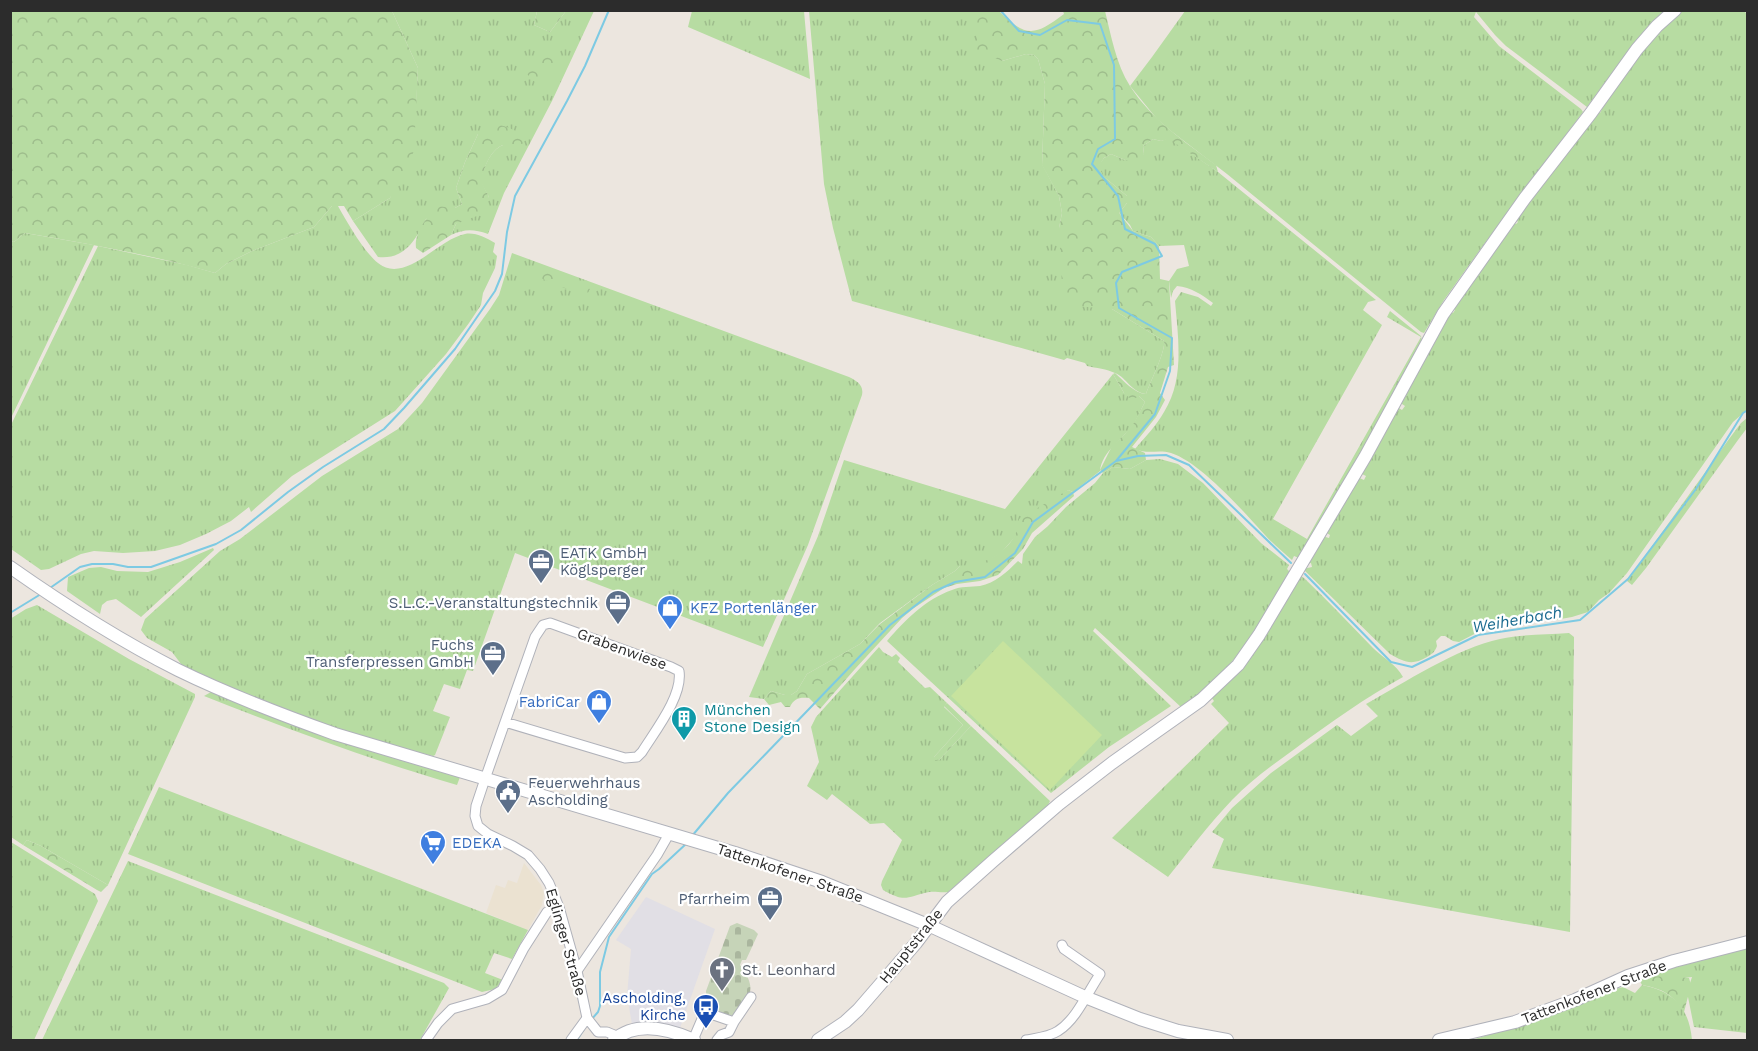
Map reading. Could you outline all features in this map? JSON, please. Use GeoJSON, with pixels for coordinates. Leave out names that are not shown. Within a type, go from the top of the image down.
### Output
{"type":"FeatureCollection","features":[{"type":"Feature","properties":{"kind":"main road","name":"Hauptstraße"},"geometry":{"type":"LineString","coordinates":[[818,1041],[858,1010],[916,943],[947,902],[1004,850],[1112,763],[1201,700],[1238,665],[1259,635],[1365,458],[1443,314],[1525,198],[1637,49],[1675,10]]}},
{"type":"Feature","properties":{"kind":"main road","name":"Tattenkofener Straße"},"geometry":{"type":"LineString","coordinates":[[10,567],[54,598],[135,647],[232,695],[335,734],[701,843],[822,882],[928,925],[1085,997],[1140,1019],[1178,1031],[1227,1041]]}},
{"type":"Feature","properties":{"kind":"main road","name":"Tattenkofener Straße"},"geometry":{"type":"LineString","coordinates":[[1439,1041],[1515,1022],[1575,1000],[1628,976],[1684,958],[1748,942]]}},
{"type":"Feature","properties":{"kind":"main road"},"geometry":{"type":"LineString","coordinates":[[616,1039],[631,1031],[654,1028],[680,1034],[693,1040]]}},
{"type":"Feature","properties":{"kind":"street","name":"Grabenwiese"},"geometry":{"type":"LineString","coordinates":[[485,779],[505,722],[535,637],[543,624],[550,623],[679,671],[679,685],[670,708],[637,757],[625,758],[505,722]]}},
{"type":"Feature","properties":{"kind":"street","name":"Eglinger Straße"},"geometry":{"type":"LineString","coordinates":[[485,779],[476,806],[475,816],[478,826],[488,834],[528,855],[549,884],[558,907],[593,1027]]}},
{"type":"Feature","properties":{"kind":"street"},"geometry":{"type":"LineString","coordinates":[[577,971],[651,864],[675,836]]}},
{"type":"Feature","properties":{"kind":"street"},"geometry":{"type":"LineString","coordinates":[[426,1041],[438,1023],[452,1009],[487,999],[502,990],[524,948],[547,912],[558,907]]}},
{"type":"Feature","properties":{"kind":"street"},"geometry":{"type":"LineString","coordinates":[[1026,1041],[1057,1033],[1072,1021],[1100,974],[1062,945]]}},
{"type":"Feature","properties":{"kind":"street"},"geometry":{"type":"LineString","coordinates":[[717,1041],[721,1035],[729,1032],[752,997]]}},
{"type":"Feature","properties":{"kind":"street"},"geometry":{"type":"LineString","coordinates":[[693,1040],[705,1011],[734,1022]]}},
{"type":"Feature","properties":{"kind":"street"},"geometry":{"type":"LineString","coordinates":[[572,1041],[593,1027],[607,1032],[616,1039]]}},
{"type":"Feature","properties":{"kind":"shaded area"},"geometry":{"type":"Polygon","coordinates":[[[524,863],[541,885],[544,893],[542,905],[528,930],[486,913],[496,885],[505,888],[508,880],[517,883],[524,863]]]}},
{"type":"Feature","properties":{"kind":"shaded area"},"geometry":{"type":"Polygon","coordinates":[[[646,897],[715,929],[680,1028],[653,1022],[632,1024],[627,996],[631,949],[616,940],[646,897]]]}},
{"type":"Feature","properties":{"kind":"green space"},"geometry":{"type":"Polygon","coordinates":[[[11,10],[392,11],[418,68],[414,151],[390,198],[353,221],[344,206],[332,206],[314,227],[252,251],[226,264],[215,273],[145,255],[25,233],[14,242],[11,241],[11,10]]]}},
{"type":"Feature","properties":{"kind":"green space"},"geometry":{"type":"Polygon","coordinates":[[[537,10],[566,11],[550,32],[534,25],[537,10]]]}},
{"type":"Feature","properties":{"kind":"green space"},"geometry":{"type":"Polygon","coordinates":[[[392,11],[537,11],[534,25],[550,32],[566,11],[594,11],[552,101],[504,193],[488,234],[469,230],[451,235],[456,224],[489,197],[480,181],[491,155],[503,145],[478,134],[456,188],[462,204],[426,219],[414,241],[402,252],[387,257],[378,257],[353,221],[390,198],[416,102],[418,68],[392,11]]]}},
{"type":"Feature","properties":{"kind":"green space"},"geometry":{"type":"Polygon","coordinates":[[[692,11],[804,11],[810,79],[688,27],[692,11]]]}},
{"type":"Feature","properties":{"kind":"green space"},"geometry":{"type":"Polygon","coordinates":[[[809,11],[977,11],[1002,61],[1026,54],[1034,55],[1038,59],[1045,84],[1042,164],[1059,196],[1062,213],[1059,228],[1112,309],[1164,341],[1160,359],[1146,394],[1137,391],[1115,373],[1087,366],[1085,363],[1067,358],[1064,360],[852,301],[824,184],[809,11]]]}},
{"type":"Feature","properties":{"kind":"green space"},"geometry":{"type":"Polygon","coordinates":[[[977,11],[999,11],[1016,26],[1031,31],[1045,27],[1064,14],[1063,11],[1105,11],[1121,68],[1138,98],[1169,129],[1216,165],[1218,172],[1169,139],[1161,141],[1153,139],[1143,146],[1144,154],[1138,162],[1111,154],[1104,158],[1099,166],[1103,176],[1127,196],[1127,203],[1119,213],[1133,231],[1151,237],[1159,246],[1160,279],[1169,281],[1174,365],[1168,367],[1160,393],[1165,400],[1156,417],[1132,447],[1145,453],[1146,460],[1130,469],[1113,467],[1103,473],[1100,470],[1112,446],[1134,423],[1145,402],[1139,396],[1132,400],[1124,393],[1113,374],[1115,373],[1133,389],[1146,394],[1160,359],[1164,341],[1112,309],[1063,305],[1059,228],[1062,213],[1059,196],[1042,165],[1045,84],[1038,59],[1034,55],[1026,54],[1002,61],[977,50],[977,11]]]}},
{"type":"Feature","properties":{"kind":"green space"},"geometry":{"type":"Polygon","coordinates":[[[1185,11],[1665,11],[1637,39],[1587,107],[1506,46],[1476,12],[1474,17],[1499,46],[1583,112],[1482,247],[1444,300],[1424,333],[1171,131],[1157,119],[1130,86],[1185,11]]]}},
{"type":"Feature","properties":{"kind":"green space"},"geometry":{"type":"Polygon","coordinates":[[[1679,11],[1744,11],[1748,15],[1747,410],[1733,422],[1627,573],[1588,612],[1555,620],[1528,621],[1497,627],[1480,631],[1459,642],[1441,636],[1436,641],[1437,646],[1432,654],[1422,660],[1408,662],[1400,659],[1390,654],[1303,569],[1312,567],[1311,563],[1306,564],[1322,536],[1329,538],[1330,535],[1325,532],[1357,477],[1364,480],[1366,476],[1360,473],[1397,407],[1402,410],[1405,406],[1399,402],[1448,311],[1453,313],[1455,310],[1451,307],[1512,222],[1516,224],[1518,222],[1514,218],[1596,111],[1600,113],[1602,109],[1599,107],[1642,46],[1679,11]]]}},
{"type":"Feature","properties":{"kind":"green space"},"geometry":{"type":"Polygon","coordinates":[[[545,48],[562,57],[552,83],[539,86],[522,69],[545,48]]]}},
{"type":"Feature","properties":{"kind":"green space"},"geometry":{"type":"Polygon","coordinates":[[[490,122],[514,130],[524,141],[518,152],[503,145],[494,151],[488,160],[481,181],[489,197],[482,214],[456,224],[451,235],[423,253],[416,248],[419,231],[437,206],[455,208],[462,204],[456,188],[478,134],[490,122]]]}},
{"type":"Feature","properties":{"kind":"green space"},"geometry":{"type":"Polygon","coordinates":[[[1169,138],[1218,172],[1376,300],[1368,302],[1363,310],[1382,325],[1273,519],[1307,539],[1421,337],[1387,317],[1390,311],[1421,336],[1422,341],[1386,410],[1299,558],[1294,556],[1292,560],[1221,489],[1183,458],[1171,453],[1145,452],[1135,449],[1161,417],[1175,386],[1178,372],[1178,329],[1175,301],[1181,292],[1198,297],[1211,306],[1213,303],[1192,290],[1177,286],[1171,298],[1169,281],[1177,269],[1189,266],[1184,245],[1159,246],[1151,237],[1133,231],[1119,213],[1127,203],[1127,196],[1103,176],[1098,166],[1104,158],[1111,154],[1125,160],[1144,154],[1143,146],[1153,139],[1161,141],[1169,138]]]}},
{"type":"Feature","properties":{"kind":"green space"},"geometry":{"type":"Polygon","coordinates":[[[332,206],[338,206],[367,252],[378,263],[388,268],[410,265],[465,234],[484,237],[495,243],[493,252],[497,256],[495,268],[483,293],[481,305],[446,354],[395,411],[292,476],[251,512],[249,507],[231,521],[180,545],[155,551],[123,553],[94,551],[41,570],[11,549],[10,427],[98,246],[215,273],[226,264],[252,251],[314,227],[332,206]]]}},
{"type":"Feature","properties":{"kind":"green space"},"geometry":{"type":"Polygon","coordinates":[[[25,233],[94,245],[11,418],[11,241],[14,242],[25,233]]]}},
{"type":"Feature","properties":{"kind":"green space"},"geometry":{"type":"Polygon","coordinates":[[[512,253],[849,377],[861,386],[862,395],[808,545],[763,647],[515,553],[473,671],[467,670],[460,689],[444,684],[433,711],[450,717],[433,756],[373,741],[283,710],[184,668],[172,652],[147,638],[141,630],[145,619],[220,551],[240,539],[322,476],[398,429],[422,403],[490,309],[499,295],[512,253]]]}},
{"type":"Feature","properties":{"kind":"green space"},"geometry":{"type":"Polygon","coordinates":[[[537,266],[590,289],[586,297],[531,274],[537,266]]]}},
{"type":"Feature","properties":{"kind":"green space"},"geometry":{"type":"Polygon","coordinates":[[[1113,374],[1124,393],[1139,396],[1145,402],[1134,424],[1105,457],[1100,471],[1073,492],[1068,490],[1019,529],[1001,553],[984,563],[960,566],[880,623],[860,644],[807,674],[797,691],[791,695],[771,691],[764,699],[749,697],[818,536],[844,460],[1005,509],[1113,374]]]}},
{"type":"Feature","properties":{"kind":"green space"},"geometry":{"type":"Polygon","coordinates":[[[1747,418],[1747,428],[1632,585],[1627,581],[1729,439],[1747,418]]]}},
{"type":"Feature","properties":{"kind":"green space"},"geometry":{"type":"Polygon","coordinates":[[[1160,459],[1178,464],[1203,483],[1261,543],[1289,565],[1287,569],[1290,572],[1238,654],[1209,686],[1182,708],[1095,628],[1093,631],[1171,706],[1109,747],[1051,793],[887,641],[909,618],[933,599],[962,587],[985,585],[1001,576],[1018,561],[1022,564],[1023,554],[1035,537],[1103,473],[1113,467],[1130,469],[1146,460],[1160,459]]]}},
{"type":"Feature","properties":{"kind":"green space"},"geometry":{"type":"Polygon","coordinates":[[[1068,490],[1073,492],[1074,496],[1032,533],[1023,549],[998,575],[944,588],[914,608],[902,618],[820,709],[809,698],[798,699],[790,707],[785,707],[781,702],[769,705],[764,699],[771,691],[791,695],[797,691],[807,674],[860,644],[880,624],[932,585],[960,566],[980,563],[999,553],[1013,539],[1019,519],[1068,490]]]}},
{"type":"Feature","properties":{"kind":"green space"},"geometry":{"type":"Polygon","coordinates":[[[213,548],[214,550],[141,617],[116,599],[102,605],[100,614],[67,591],[68,577],[89,568],[101,567],[117,571],[148,572],[213,548]]]}},
{"type":"Feature","properties":{"kind":"green space"},"geometry":{"type":"Polygon","coordinates":[[[1299,575],[1322,595],[1403,677],[1335,720],[1255,779],[1207,828],[1168,877],[1112,838],[1229,723],[1211,704],[1214,701],[1211,697],[1299,575]]]}},
{"type":"Feature","properties":{"kind":"green space"},"geometry":{"type":"Polygon","coordinates":[[[37,605],[129,659],[195,694],[108,885],[41,846],[27,840],[23,845],[11,837],[10,619],[37,605]]]}},
{"type":"Feature","properties":{"kind":"green space"},"geometry":{"type":"Polygon","coordinates":[[[1569,633],[1574,637],[1570,932],[1212,868],[1224,839],[1212,832],[1232,808],[1271,773],[1337,725],[1351,736],[1378,716],[1366,704],[1431,667],[1483,644],[1517,636],[1569,633]]]}},
{"type":"Feature","properties":{"kind":"green space"},"geometry":{"type":"Polygon","coordinates":[[[1003,641],[1102,735],[1050,790],[951,696],[1003,641]]]}},
{"type":"Feature","properties":{"kind":"green space"},"geometry":{"type":"Polygon","coordinates":[[[879,647],[892,657],[896,654],[900,658],[898,662],[925,688],[930,687],[947,703],[944,707],[963,725],[934,757],[939,760],[971,726],[1050,801],[1046,809],[948,892],[929,892],[902,898],[883,890],[882,881],[902,840],[884,823],[870,824],[832,794],[827,800],[807,786],[819,762],[811,727],[816,717],[879,647]]]}},
{"type":"Feature","properties":{"kind":"green space"},"geometry":{"type":"Polygon","coordinates":[[[211,692],[281,719],[460,777],[457,785],[361,755],[204,696],[211,692]]]}},
{"type":"Feature","properties":{"kind":"green space"},"geometry":{"type":"Polygon","coordinates":[[[947,703],[971,726],[939,760],[935,761],[934,757],[963,725],[944,706],[947,703]]]}},
{"type":"Feature","properties":{"kind":"green space"},"geometry":{"type":"Polygon","coordinates":[[[159,787],[528,930],[512,959],[494,953],[485,973],[503,980],[495,989],[482,992],[128,854],[159,787]]]}},
{"type":"Feature","properties":{"kind":"green space"},"geometry":{"type":"Polygon","coordinates":[[[27,840],[108,885],[101,892],[97,890],[23,845],[27,840]]]}},
{"type":"Feature","properties":{"kind":"green space"},"geometry":{"type":"Polygon","coordinates":[[[11,842],[95,894],[98,901],[34,1040],[11,1040],[11,842]]]}},
{"type":"Feature","properties":{"kind":"green space"},"geometry":{"type":"Polygon","coordinates":[[[128,861],[444,983],[449,988],[420,1040],[42,1040],[128,861]]]}},
{"type":"Feature","properties":{"kind":"green space"},"geometry":{"type":"Polygon","coordinates":[[[737,923],[758,934],[746,960],[742,960],[740,965],[749,981],[750,993],[734,1019],[707,1010],[706,991],[730,926],[737,923]]]}},
{"type":"Feature","properties":{"kind":"green space"},"geometry":{"type":"Polygon","coordinates":[[[1747,948],[1747,1033],[1694,1027],[1687,992],[1692,977],[1659,981],[1644,979],[1644,976],[1678,965],[1747,948]]]}},
{"type":"Feature","properties":{"kind":"green space"},"geometry":{"type":"Polygon","coordinates":[[[1662,976],[1689,978],[1691,985],[1684,1012],[1671,997],[1656,988],[1642,985],[1639,979],[1662,976]]]}},
{"type":"Feature","properties":{"kind":"green space"},"geometry":{"type":"Polygon","coordinates":[[[1642,985],[1663,992],[1678,1003],[1687,1019],[1692,1040],[1472,1040],[1557,1013],[1616,989],[1623,987],[1635,993],[1642,985]]]}},
{"type":"Feature","properties":{"kind":"waterway"},"geometry":{"type":"LineString","coordinates":[[50,588],[80,567],[92,564],[151,567],[216,544],[241,530],[323,467],[384,429],[455,349],[495,291],[502,274],[507,232],[515,196],[585,66],[609,10]]}},
{"type":"Feature","properties":{"kind":"waterway"},"geometry":{"type":"LineString","coordinates":[[692,836],[728,793],[890,625],[933,592],[955,582],[985,577],[1015,553],[1033,522],[1116,461],[1155,414],[1170,371],[1172,338],[1119,308],[1116,283],[1122,272],[1162,256],[1155,244],[1125,229],[1118,196],[1092,164],[1098,149],[1115,139],[1114,65],[1100,24],[1067,20],[1040,35],[1019,31],[1000,10]]}},
{"type":"Feature","properties":{"kind":"waterway","name":"Weiherbach"},"geometry":{"type":"LineString","coordinates":[[1305,574],[1391,662],[1412,667],[1478,635],[1580,620],[1628,579],[1696,489],[1743,413],[1748,410]]}},
{"type":"Feature","properties":{"kind":"waterway","name":"Weiherbach"},"geometry":{"type":"LineString","coordinates":[[1116,461],[1138,456],[1166,455],[1189,465],[1291,563]]}},
{"type":"Feature","properties":{"kind":"waterway"},"geometry":{"type":"LineString","coordinates":[[10,613],[41,594]]}},
{"type":"Feature","properties":{"kind":"waterway"},"geometry":{"type":"LineString","coordinates":[[591,1020],[600,1006],[600,972],[609,937],[652,874],[687,843]]}},
{"type":"Feature","properties":{"kind":"waterway"},"geometry":{"type":"LineString","coordinates":[[577,1040],[584,1029]]}},
{"type":"Feature","properties":{"kind":"place","name":"EATK GmbH Köglsperger"},"geometry":{"type":"Point","coordinates":[541,585]}},
{"type":"Feature","properties":{"kind":"place","name":"S.L.C.-Veranstaltungstechnik"},"geometry":{"type":"Point","coordinates":[618,626]}},
{"type":"Feature","properties":{"kind":"place","name":"KFZ Portenlänger"},"geometry":{"type":"Point","coordinates":[670,631]}},
{"type":"Feature","properties":{"kind":"place","name":"Fuchs Transferpressen GmbH"},"geometry":{"type":"Point","coordinates":[493,677]}},
{"type":"Feature","properties":{"kind":"place","name":"FabriCar"},"geometry":{"type":"Point","coordinates":[599,725]}},
{"type":"Feature","properties":{"kind":"place","name":"München Stone Design"},"geometry":{"type":"Point","coordinates":[684,742]}},
{"type":"Feature","properties":{"kind":"place","name":"Feuerwehrhaus Ascholding"},"geometry":{"type":"Point","coordinates":[508,815]}},
{"type":"Feature","properties":{"kind":"place","name":"EDEKA"},"geometry":{"type":"Point","coordinates":[433,866]}},
{"type":"Feature","properties":{"kind":"place","name":"Pfarrheim"},"geometry":{"type":"Point","coordinates":[770,922]}},
{"type":"Feature","properties":{"kind":"place","name":"St. Leonhard"},"geometry":{"type":"Point","coordinates":[722,993]}},
{"type":"Feature","properties":{"kind":"place","name":"Ascholding, Kirche"},"geometry":{"type":"Point","coordinates":[706,1030]}}]}
